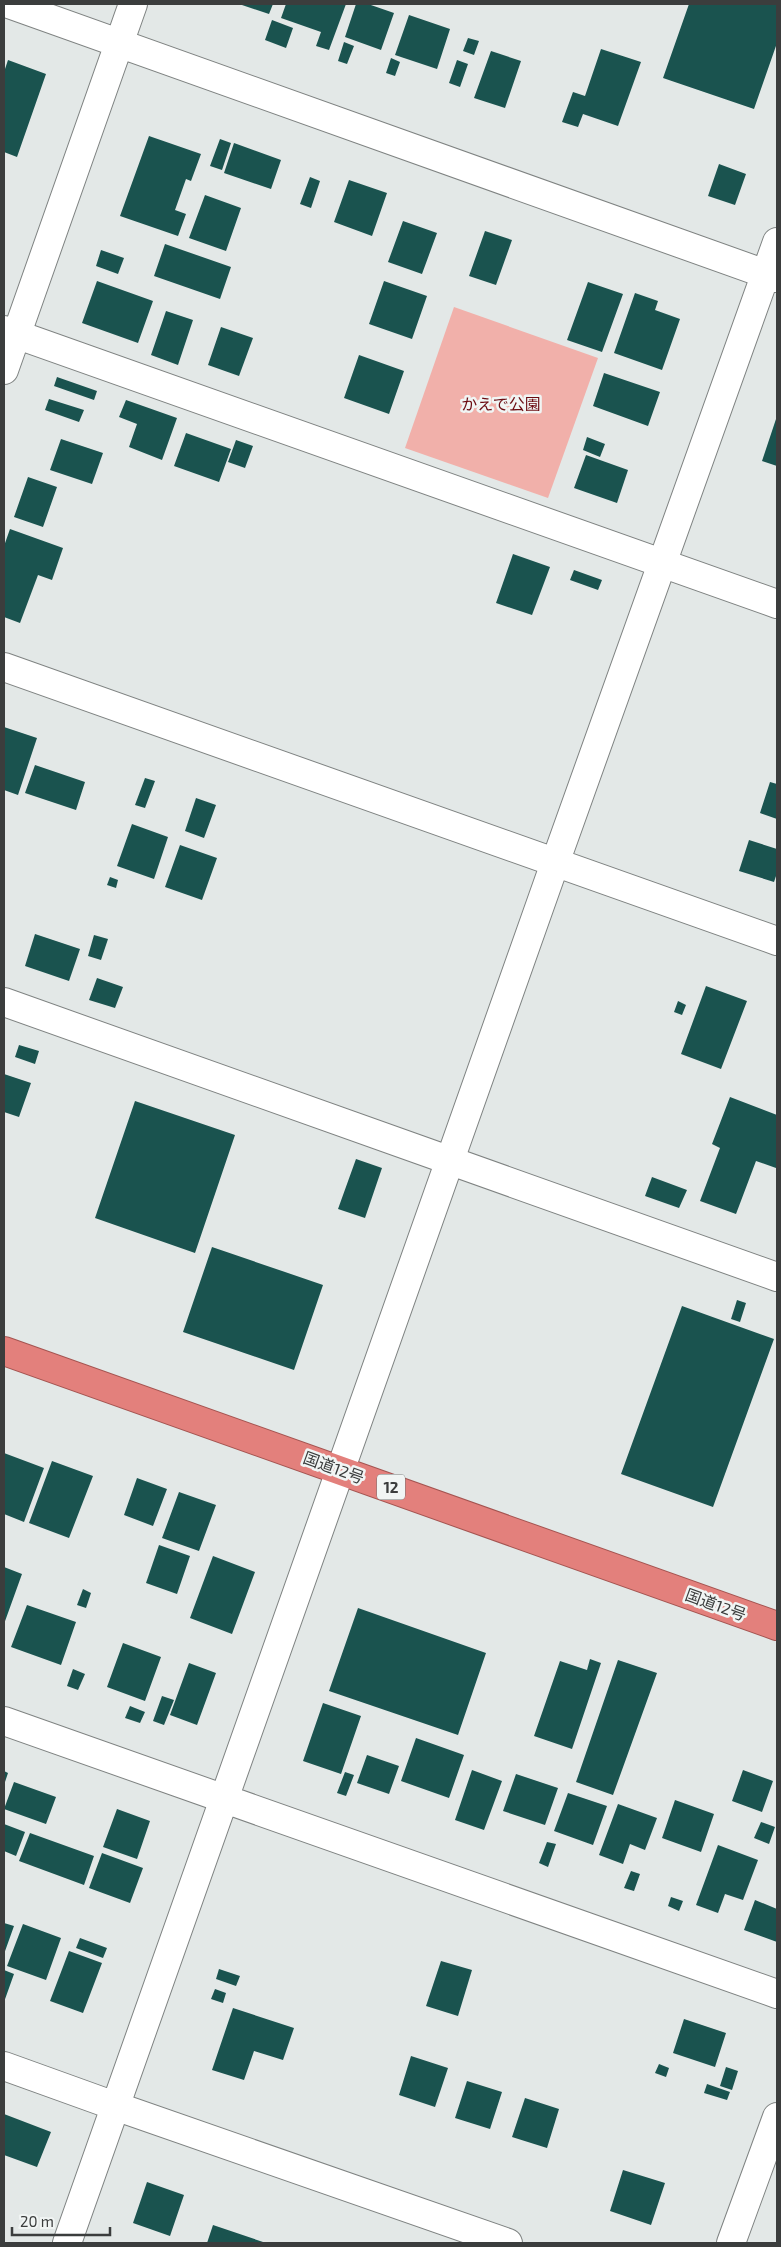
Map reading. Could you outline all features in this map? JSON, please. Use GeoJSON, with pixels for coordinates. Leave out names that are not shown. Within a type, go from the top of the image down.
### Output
{"type":"FeatureCollection","features":[{"type":"Feature","properties":{"kind":"highway","name":"国道12号"},"geometry":{"type":"LineString","coordinates":[[4,1351],[777,1626]]}},
{"type":"Feature","properties":{"kind":"street"},"geometry":{"type":"LineString","coordinates":[[9,4],[772,276]]}},
{"type":"Feature","properties":{"kind":"street"},"geometry":{"type":"LineString","coordinates":[[4,370],[10,333],[133,4]]}},
{"type":"Feature","properties":{"kind":"street"},"geometry":{"type":"LineString","coordinates":[[67,2243],[555,863],[664,563],[772,276],[777,242]]}},
{"type":"Feature","properties":{"kind":"street"},"geometry":{"type":"LineString","coordinates":[[10,333],[777,604]]}},
{"type":"Feature","properties":{"kind":"street"},"geometry":{"type":"LineString","coordinates":[[4,667],[777,941]]}},
{"type":"Feature","properties":{"kind":"street"},"geometry":{"type":"LineString","coordinates":[[4,1002],[777,1277]]}},
{"type":"Feature","properties":{"kind":"street"},"geometry":{"type":"LineString","coordinates":[[4,1721],[777,1994]]}},
{"type":"Feature","properties":{"kind":"street"},"geometry":{"type":"LineString","coordinates":[[4,2066],[508,2243]]}},
{"type":"Feature","properties":{"kind":"street"},"geometry":{"type":"LineString","coordinates":[[732,2243],[777,2117]]}},
{"type":"Feature","properties":{"kind":"green space","name":"かえで公園"},"geometry":{"type":"Polygon","coordinates":[[[454,307],[598,358],[548,498],[405,448],[454,307]]]}},
{"type":"Feature","properties":{"kind":"building"},"geometry":{"type":"Polygon","coordinates":[[[239,4],[273,4],[269,14],[239,4]]]}},
{"type":"Feature","properties":{"kind":"building"},"geometry":{"type":"Polygon","coordinates":[[[286,4],[346,4],[329,50],[316,46],[321,32],[281,18],[286,4]]]}},
{"type":"Feature","properties":{"kind":"building"},"geometry":{"type":"Polygon","coordinates":[[[356,4],[368,4],[394,13],[381,50],[345,37],[356,4]]]}},
{"type":"Feature","properties":{"kind":"building"},"geometry":{"type":"Polygon","coordinates":[[[689,4],[777,4],[777,43],[754,109],[663,78],[689,4]]]}},
{"type":"Feature","properties":{"kind":"building"},"geometry":{"type":"Polygon","coordinates":[[[409,15],[450,29],[437,69],[395,55],[409,15]]]}},
{"type":"Feature","properties":{"kind":"building"},"geometry":{"type":"Polygon","coordinates":[[[272,20],[293,28],[286,48],[265,40],[272,20]]]}},
{"type":"Feature","properties":{"kind":"building"},"geometry":{"type":"Polygon","coordinates":[[[468,38],[479,41],[474,55],[463,51],[468,38]]]}},
{"type":"Feature","properties":{"kind":"building"},"geometry":{"type":"Polygon","coordinates":[[[344,42],[354,46],[347,64],[338,61],[344,42]]]}},
{"type":"Feature","properties":{"kind":"building"},"geometry":{"type":"Polygon","coordinates":[[[601,49],[641,62],[618,126],[583,114],[578,127],[562,122],[573,92],[585,96],[601,49]]]}},
{"type":"Feature","properties":{"kind":"building"},"geometry":{"type":"Polygon","coordinates":[[[491,51],[521,61],[505,108],[474,98],[491,51]]]}},
{"type":"Feature","properties":{"kind":"building"},"geometry":{"type":"Polygon","coordinates":[[[391,58],[400,62],[395,76],[386,73],[391,58]]]}},
{"type":"Feature","properties":{"kind":"building"},"geometry":{"type":"Polygon","coordinates":[[[8,60],[46,74],[17,157],[4,152],[4,72],[8,60]]]}},
{"type":"Feature","properties":{"kind":"building"},"geometry":{"type":"Polygon","coordinates":[[[457,60],[468,64],[460,87],[449,83],[457,60]]]}},
{"type":"Feature","properties":{"kind":"building"},"geometry":{"type":"Polygon","coordinates":[[[149,136],[201,154],[191,181],[186,179],[175,210],[186,214],[178,236],[120,216],[149,136]]]}},
{"type":"Feature","properties":{"kind":"building"},"geometry":{"type":"Polygon","coordinates":[[[220,139],[231,143],[222,170],[210,166],[220,139]]]}},
{"type":"Feature","properties":{"kind":"building"},"geometry":{"type":"Polygon","coordinates":[[[234,143],[281,160],[271,189],[224,173],[234,143]]]}},
{"type":"Feature","properties":{"kind":"building"},"geometry":{"type":"Polygon","coordinates":[[[719,164],[746,174],[735,205],[708,196],[719,164]]]}},
{"type":"Feature","properties":{"kind":"building"},"geometry":{"type":"Polygon","coordinates":[[[310,177],[320,181],[311,208],[300,204],[310,177]]]}},
{"type":"Feature","properties":{"kind":"building"},"geometry":{"type":"Polygon","coordinates":[[[349,180],[387,193],[372,236],[334,222],[349,180]]]}},
{"type":"Feature","properties":{"kind":"building"},"geometry":{"type":"Polygon","coordinates":[[[205,195],[241,208],[226,251],[189,238],[205,195]]]}},
{"type":"Feature","properties":{"kind":"building"},"geometry":{"type":"Polygon","coordinates":[[[403,221],[437,233],[422,274],[388,262],[403,221]]]}},
{"type":"Feature","properties":{"kind":"building"},"geometry":{"type":"Polygon","coordinates":[[[485,231],[512,240],[496,285],[469,276],[485,231]]]}},
{"type":"Feature","properties":{"kind":"building"},"geometry":{"type":"Polygon","coordinates":[[[165,244],[231,267],[220,299],[154,276],[165,244]]]}},
{"type":"Feature","properties":{"kind":"building"},"geometry":{"type":"Polygon","coordinates":[[[101,250],[124,258],[118,274],[96,266],[101,250]]]}},
{"type":"Feature","properties":{"kind":"building"},"geometry":{"type":"Polygon","coordinates":[[[97,281],[153,301],[138,343],[82,323],[97,281]]]}},
{"type":"Feature","properties":{"kind":"building"},"geometry":{"type":"Polygon","coordinates":[[[384,281],[427,296],[412,339],[369,324],[384,281]]]}},
{"type":"Feature","properties":{"kind":"building"},"geometry":{"type":"Polygon","coordinates":[[[588,282],[623,294],[602,352],[567,340],[588,282]]]}},
{"type":"Feature","properties":{"kind":"building"},"geometry":{"type":"Polygon","coordinates":[[[635,293],[658,301],[655,310],[680,319],[662,370],[614,353],[635,293]]]}},
{"type":"Feature","properties":{"kind":"building"},"geometry":{"type":"Polygon","coordinates":[[[166,311],[193,320],[178,365],[151,355],[166,311]]]}},
{"type":"Feature","properties":{"kind":"building"},"geometry":{"type":"Polygon","coordinates":[[[221,327],[253,338],[239,376],[208,365],[221,327]]]}},
{"type":"Feature","properties":{"kind":"building"},"geometry":{"type":"Polygon","coordinates":[[[359,355],[404,371],[389,414],[344,398],[359,355]]]}},
{"type":"Feature","properties":{"kind":"building"},"geometry":{"type":"Polygon","coordinates":[[[604,373],[660,392],[648,426],[593,406],[604,373]]]}},
{"type":"Feature","properties":{"kind":"building"},"geometry":{"type":"Polygon","coordinates":[[[57,377],[97,391],[94,400],[54,386],[57,377]]]}},
{"type":"Feature","properties":{"kind":"building"},"geometry":{"type":"Polygon","coordinates":[[[49,399],[84,410],[79,422],[45,410],[49,399]]]}},
{"type":"Feature","properties":{"kind":"building"},"geometry":{"type":"Polygon","coordinates":[[[126,400],[177,418],[162,460],[129,447],[137,424],[119,417],[126,400]]]}},
{"type":"Feature","properties":{"kind":"building"},"geometry":{"type":"Polygon","coordinates":[[[777,416],[777,466],[762,461],[777,416]]]}},
{"type":"Feature","properties":{"kind":"building"},"geometry":{"type":"Polygon","coordinates":[[[186,433],[231,449],[219,482],[174,466],[186,433]]]}},
{"type":"Feature","properties":{"kind":"building"},"geometry":{"type":"Polygon","coordinates":[[[587,437],[605,444],[600,457],[583,450],[587,437]]]}},
{"type":"Feature","properties":{"kind":"building"},"geometry":{"type":"Polygon","coordinates":[[[61,439],[103,453],[92,484],[50,470],[61,439]]]}},
{"type":"Feature","properties":{"kind":"building"},"geometry":{"type":"Polygon","coordinates":[[[236,440],[253,446],[245,468],[228,462],[236,440]]]}},
{"type":"Feature","properties":{"kind":"building"},"geometry":{"type":"Polygon","coordinates":[[[586,455],[628,470],[617,503],[574,488],[586,455]]]}},
{"type":"Feature","properties":{"kind":"building"},"geometry":{"type":"Polygon","coordinates":[[[28,477],[57,487],[43,527],[14,517],[28,477]]]}},
{"type":"Feature","properties":{"kind":"building"},"geometry":{"type":"Polygon","coordinates":[[[10,529],[63,548],[52,580],[38,575],[20,623],[4,617],[4,546],[10,529]]]}},
{"type":"Feature","properties":{"kind":"building"},"geometry":{"type":"Polygon","coordinates":[[[513,554],[550,567],[532,615],[496,603],[513,554]]]}},
{"type":"Feature","properties":{"kind":"building"},"geometry":{"type":"Polygon","coordinates":[[[574,570],[602,580],[598,590],[570,580],[574,570]]]}},
{"type":"Feature","properties":{"kind":"building"},"geometry":{"type":"Polygon","coordinates":[[[4,727],[37,738],[18,795],[4,790],[4,727]]]}},
{"type":"Feature","properties":{"kind":"building"},"geometry":{"type":"Polygon","coordinates":[[[35,765],[85,782],[76,810],[25,793],[35,765]]]}},
{"type":"Feature","properties":{"kind":"building"},"geometry":{"type":"Polygon","coordinates":[[[145,778],[155,781],[145,808],[135,805],[145,778]]]}},
{"type":"Feature","properties":{"kind":"building"},"geometry":{"type":"Polygon","coordinates":[[[770,782],[777,784],[777,819],[760,813],[770,782]]]}},
{"type":"Feature","properties":{"kind":"building"},"geometry":{"type":"Polygon","coordinates":[[[196,798],[216,805],[204,838],[185,831],[196,798]]]}},
{"type":"Feature","properties":{"kind":"building"},"geometry":{"type":"Polygon","coordinates":[[[132,824],[168,837],[154,879],[117,866],[132,824]]]}},
{"type":"Feature","properties":{"kind":"building"},"geometry":{"type":"Polygon","coordinates":[[[749,840],[777,849],[777,873],[774,882],[739,871],[749,840]]]}},
{"type":"Feature","properties":{"kind":"building"},"geometry":{"type":"Polygon","coordinates":[[[180,845],[217,858],[202,900],[165,887],[180,845]]]}},
{"type":"Feature","properties":{"kind":"building"},"geometry":{"type":"Polygon","coordinates":[[[110,877],[118,880],[116,888],[107,885],[110,877]]]}},
{"type":"Feature","properties":{"kind":"building"},"geometry":{"type":"Polygon","coordinates":[[[35,934],[80,949],[69,981],[25,966],[35,934]]]}},
{"type":"Feature","properties":{"kind":"building"},"geometry":{"type":"Polygon","coordinates":[[[94,935],[108,939],[101,960],[88,956],[94,935]]]}},
{"type":"Feature","properties":{"kind":"building"},"geometry":{"type":"Polygon","coordinates":[[[97,978],[123,987],[115,1008],[89,1000],[97,978]]]}},
{"type":"Feature","properties":{"kind":"building"},"geometry":{"type":"Polygon","coordinates":[[[706,986],[747,1001],[721,1069],[681,1054],[706,986]]]}},
{"type":"Feature","properties":{"kind":"building"},"geometry":{"type":"Polygon","coordinates":[[[678,1001],[686,1005],[682,1015],[674,1012],[678,1001]]]}},
{"type":"Feature","properties":{"kind":"building"},"geometry":{"type":"Polygon","coordinates":[[[19,1045],[39,1051],[35,1064],[15,1057],[19,1045]]]}},
{"type":"Feature","properties":{"kind":"building"},"geometry":{"type":"Polygon","coordinates":[[[4,1074],[31,1083],[19,1117],[4,1112],[4,1074]]]}},
{"type":"Feature","properties":{"kind":"building"},"geometry":{"type":"Polygon","coordinates":[[[730,1097],[777,1115],[776,1168],[756,1161],[736,1214],[700,1201],[720,1148],[712,1144],[730,1097]]]}},
{"type":"Feature","properties":{"kind":"building"},"geometry":{"type":"Polygon","coordinates":[[[135,1101],[235,1135],[195,1253],[95,1218],[135,1101]]]}},
{"type":"Feature","properties":{"kind":"building"},"geometry":{"type":"Polygon","coordinates":[[[356,1159],[382,1168],[365,1218],[338,1209],[356,1159]]]}},
{"type":"Feature","properties":{"kind":"building"},"geometry":{"type":"Polygon","coordinates":[[[652,1177],[687,1190],[679,1208],[645,1196],[652,1177]]]}},
{"type":"Feature","properties":{"kind":"building"},"geometry":{"type":"Polygon","coordinates":[[[212,1247],[323,1285],[294,1370],[183,1332],[212,1247]]]}},
{"type":"Feature","properties":{"kind":"building"},"geometry":{"type":"Polygon","coordinates":[[[737,1300],[746,1303],[740,1322],[731,1319],[737,1300]]]}},
{"type":"Feature","properties":{"kind":"building"},"geometry":{"type":"Polygon","coordinates":[[[682,1306],[774,1339],[713,1507],[621,1474],[682,1306]]]}},
{"type":"Feature","properties":{"kind":"building"},"geometry":{"type":"Polygon","coordinates":[[[4,1453],[44,1468],[24,1522],[4,1514],[4,1453]]]}},
{"type":"Feature","properties":{"kind":"building"},"geometry":{"type":"Polygon","coordinates":[[[52,1461],[93,1476],[69,1538],[29,1523],[52,1461]]]}},
{"type":"Feature","properties":{"kind":"building"},"geometry":{"type":"Polygon","coordinates":[[[137,1478],[167,1489],[153,1526],[124,1515],[137,1478]]]}},
{"type":"Feature","properties":{"kind":"building"},"geometry":{"type":"Polygon","coordinates":[[[179,1492],[216,1505],[199,1551],[162,1538],[179,1492]]]}},
{"type":"Feature","properties":{"kind":"building"},"geometry":{"type":"Polygon","coordinates":[[[159,1545],[190,1556],[177,1594],[146,1583],[159,1545]]]}},
{"type":"Feature","properties":{"kind":"building"},"geometry":{"type":"Polygon","coordinates":[[[213,1556],[255,1572],[232,1634],[190,1618],[213,1556]]]}},
{"type":"Feature","properties":{"kind":"building"},"geometry":{"type":"Polygon","coordinates":[[[4,1567],[22,1574],[4,1624],[4,1567]]]}},
{"type":"Feature","properties":{"kind":"building"},"geometry":{"type":"Polygon","coordinates":[[[83,1589],[91,1593],[86,1608],[77,1605],[83,1589]]]}},
{"type":"Feature","properties":{"kind":"building"},"geometry":{"type":"Polygon","coordinates":[[[27,1605],[76,1622],[61,1665],[11,1647],[27,1605]]]}},
{"type":"Feature","properties":{"kind":"building"},"geometry":{"type":"Polygon","coordinates":[[[358,1608],[486,1653],[458,1735],[329,1691],[358,1608]]]}},
{"type":"Feature","properties":{"kind":"building"},"geometry":{"type":"Polygon","coordinates":[[[123,1643],[161,1657],[145,1701],[107,1687],[123,1643]]]}},
{"type":"Feature","properties":{"kind":"building"},"geometry":{"type":"Polygon","coordinates":[[[590,1659],[601,1663],[572,1749],[534,1736],[560,1661],[587,1670],[590,1659]]]}},
{"type":"Feature","properties":{"kind":"building"},"geometry":{"type":"Polygon","coordinates":[[[618,1660],[657,1673],[613,1795],[576,1782],[618,1660]]]}},
{"type":"Feature","properties":{"kind":"building"},"geometry":{"type":"Polygon","coordinates":[[[189,1663],[216,1673],[197,1725],[170,1715],[189,1663]]]}},
{"type":"Feature","properties":{"kind":"building"},"geometry":{"type":"Polygon","coordinates":[[[73,1669],[85,1674],[78,1690],[67,1686],[73,1669]]]}},
{"type":"Feature","properties":{"kind":"building"},"geometry":{"type":"Polygon","coordinates":[[[162,1696],[174,1700],[164,1725],[153,1721],[162,1696]]]}},
{"type":"Feature","properties":{"kind":"building"},"geometry":{"type":"Polygon","coordinates":[[[323,1703],[361,1716],[341,1774],[303,1761],[323,1703]]]}},
{"type":"Feature","properties":{"kind":"building"},"geometry":{"type":"Polygon","coordinates":[[[130,1706],[145,1712],[140,1723],[125,1718],[130,1706]]]}},
{"type":"Feature","properties":{"kind":"building"},"geometry":{"type":"Polygon","coordinates":[[[416,1738],[464,1755],[449,1798],[401,1781],[416,1738]]]}},
{"type":"Feature","properties":{"kind":"building"},"geometry":{"type":"Polygon","coordinates":[[[367,1755],[399,1766],[389,1794],[357,1783],[367,1755]]]}},
{"type":"Feature","properties":{"kind":"building"},"geometry":{"type":"Polygon","coordinates":[[[472,1770],[502,1781],[484,1830],[455,1820],[472,1770]]]}},
{"type":"Feature","properties":{"kind":"building"},"geometry":{"type":"Polygon","coordinates":[[[743,1770],[773,1781],[762,1812],[732,1801],[743,1770]]]}},
{"type":"Feature","properties":{"kind":"building"},"geometry":{"type":"Polygon","coordinates":[[[4,1771],[8,1773],[4,1785],[4,1771]]]}},
{"type":"Feature","properties":{"kind":"building"},"geometry":{"type":"Polygon","coordinates":[[[345,1772],[354,1775],[346,1796],[337,1793],[345,1772]]]}},
{"type":"Feature","properties":{"kind":"building"},"geometry":{"type":"Polygon","coordinates":[[[516,1774],[558,1788],[545,1825],[503,1811],[516,1774]]]}},
{"type":"Feature","properties":{"kind":"building"},"geometry":{"type":"Polygon","coordinates":[[[14,1782],[56,1797],[46,1824],[4,1809],[14,1782]]]}},
{"type":"Feature","properties":{"kind":"building"},"geometry":{"type":"Polygon","coordinates":[[[568,1793],[607,1806],[593,1845],[554,1831],[568,1793]]]}},
{"type":"Feature","properties":{"kind":"building"},"geometry":{"type":"Polygon","coordinates":[[[675,1800],[714,1814],[701,1852],[662,1838],[675,1800]]]}},
{"type":"Feature","properties":{"kind":"building"},"geometry":{"type":"Polygon","coordinates":[[[618,1804],[657,1818],[645,1850],[630,1844],[623,1864],[599,1855],[618,1804]]]}},
{"type":"Feature","properties":{"kind":"building"},"geometry":{"type":"Polygon","coordinates":[[[117,1809],[150,1821],[137,1859],[103,1847],[117,1809]]]}},
{"type":"Feature","properties":{"kind":"building"},"geometry":{"type":"Polygon","coordinates":[[[761,1822],[775,1827],[769,1844],[754,1838],[761,1822]]]}},
{"type":"Feature","properties":{"kind":"building"},"geometry":{"type":"Polygon","coordinates":[[[4,1824],[25,1832],[16,1856],[4,1851],[4,1824]]]}},
{"type":"Feature","properties":{"kind":"building"},"geometry":{"type":"Polygon","coordinates":[[[30,1833],[94,1856],[84,1885],[19,1861],[30,1833]]]}},
{"type":"Feature","properties":{"kind":"building"},"geometry":{"type":"Polygon","coordinates":[[[547,1842],[556,1844],[548,1867],[539,1863],[547,1842]]]}},
{"type":"Feature","properties":{"kind":"building"},"geometry":{"type":"Polygon","coordinates":[[[718,1845],[758,1860],[743,1900],[725,1894],[718,1913],[696,1905],[718,1845]]]}},
{"type":"Feature","properties":{"kind":"building"},"geometry":{"type":"Polygon","coordinates":[[[102,1853],[143,1868],[130,1903],[89,1888],[102,1853]]]}},
{"type":"Feature","properties":{"kind":"building"},"geometry":{"type":"Polygon","coordinates":[[[631,1871],[640,1874],[634,1891],[624,1888],[631,1871]]]}},
{"type":"Feature","properties":{"kind":"building"},"geometry":{"type":"Polygon","coordinates":[[[671,1897],[683,1901],[679,1911],[668,1906],[671,1897]]]}},
{"type":"Feature","properties":{"kind":"building"},"geometry":{"type":"Polygon","coordinates":[[[755,1900],[777,1909],[777,1942],[744,1930],[755,1900]]]}},
{"type":"Feature","properties":{"kind":"building"},"geometry":{"type":"Polygon","coordinates":[[[4,1923],[14,1926],[4,1954],[4,1923]]]}},
{"type":"Feature","properties":{"kind":"building"},"geometry":{"type":"Polygon","coordinates":[[[23,1924],[61,1938],[46,1980],[7,1966],[23,1924]]]}},
{"type":"Feature","properties":{"kind":"building"},"geometry":{"type":"Polygon","coordinates":[[[80,1938],[107,1948],[103,1958],[76,1948],[80,1938]]]}},
{"type":"Feature","properties":{"kind":"building"},"geometry":{"type":"Polygon","coordinates":[[[69,1951],[102,1963],[83,2013],[50,2001],[69,1951]]]}},
{"type":"Feature","properties":{"kind":"building"},"geometry":{"type":"Polygon","coordinates":[[[441,1961],[472,1970],[458,2016],[426,2006],[441,1961]]]}},
{"type":"Feature","properties":{"kind":"building"},"geometry":{"type":"Polygon","coordinates":[[[219,1969],[240,1976],[236,1986],[216,1979],[219,1969]]]}},
{"type":"Feature","properties":{"kind":"building"},"geometry":{"type":"Polygon","coordinates":[[[4,1970],[14,1974],[4,2002],[4,1970]]]}},
{"type":"Feature","properties":{"kind":"building"},"geometry":{"type":"Polygon","coordinates":[[[215,1989],[226,1993],[223,2003],[211,1999],[215,1989]]]}},
{"type":"Feature","properties":{"kind":"building"},"geometry":{"type":"Polygon","coordinates":[[[233,2008],[294,2028],[283,2060],[254,2051],[244,2080],[212,2070],[233,2008]]]}},
{"type":"Feature","properties":{"kind":"building"},"geometry":{"type":"Polygon","coordinates":[[[684,2019],[726,2033],[715,2067],[673,2053],[684,2019]]]}},
{"type":"Feature","properties":{"kind":"building"},"geometry":{"type":"Polygon","coordinates":[[[411,2056],[448,2068],[435,2107],[399,2095],[411,2056]]]}},
{"type":"Feature","properties":{"kind":"building"},"geometry":{"type":"Polygon","coordinates":[[[659,2064],[669,2068],[666,2077],[655,2073],[659,2064]]]}},
{"type":"Feature","properties":{"kind":"building"},"geometry":{"type":"Polygon","coordinates":[[[726,2067],[738,2071],[732,2090],[720,2086],[726,2067]]]}},
{"type":"Feature","properties":{"kind":"building"},"geometry":{"type":"Polygon","coordinates":[[[467,2081],[502,2092],[490,2129],[455,2118],[467,2081]]]}},
{"type":"Feature","properties":{"kind":"building"},"geometry":{"type":"Polygon","coordinates":[[[707,2084],[730,2092],[727,2100],[704,2093],[707,2084]]]}},
{"type":"Feature","properties":{"kind":"building"},"geometry":{"type":"Polygon","coordinates":[[[525,2098],[559,2109],[547,2148],[512,2137],[525,2098]]]}},
{"type":"Feature","properties":{"kind":"building"},"geometry":{"type":"Polygon","coordinates":[[[4,2114],[51,2132],[37,2167],[4,2155],[4,2114]]]}},
{"type":"Feature","properties":{"kind":"building"},"geometry":{"type":"Polygon","coordinates":[[[623,2170],[665,2183],[651,2225],[610,2211],[623,2170]]]}},
{"type":"Feature","properties":{"kind":"building"},"geometry":{"type":"Polygon","coordinates":[[[147,2182],[184,2195],[170,2236],[133,2223],[147,2182]]]}},
{"type":"Feature","properties":{"kind":"building"},"geometry":{"type":"Polygon","coordinates":[[[213,2225],[266,2243],[207,2243],[213,2225]]]}}]}
